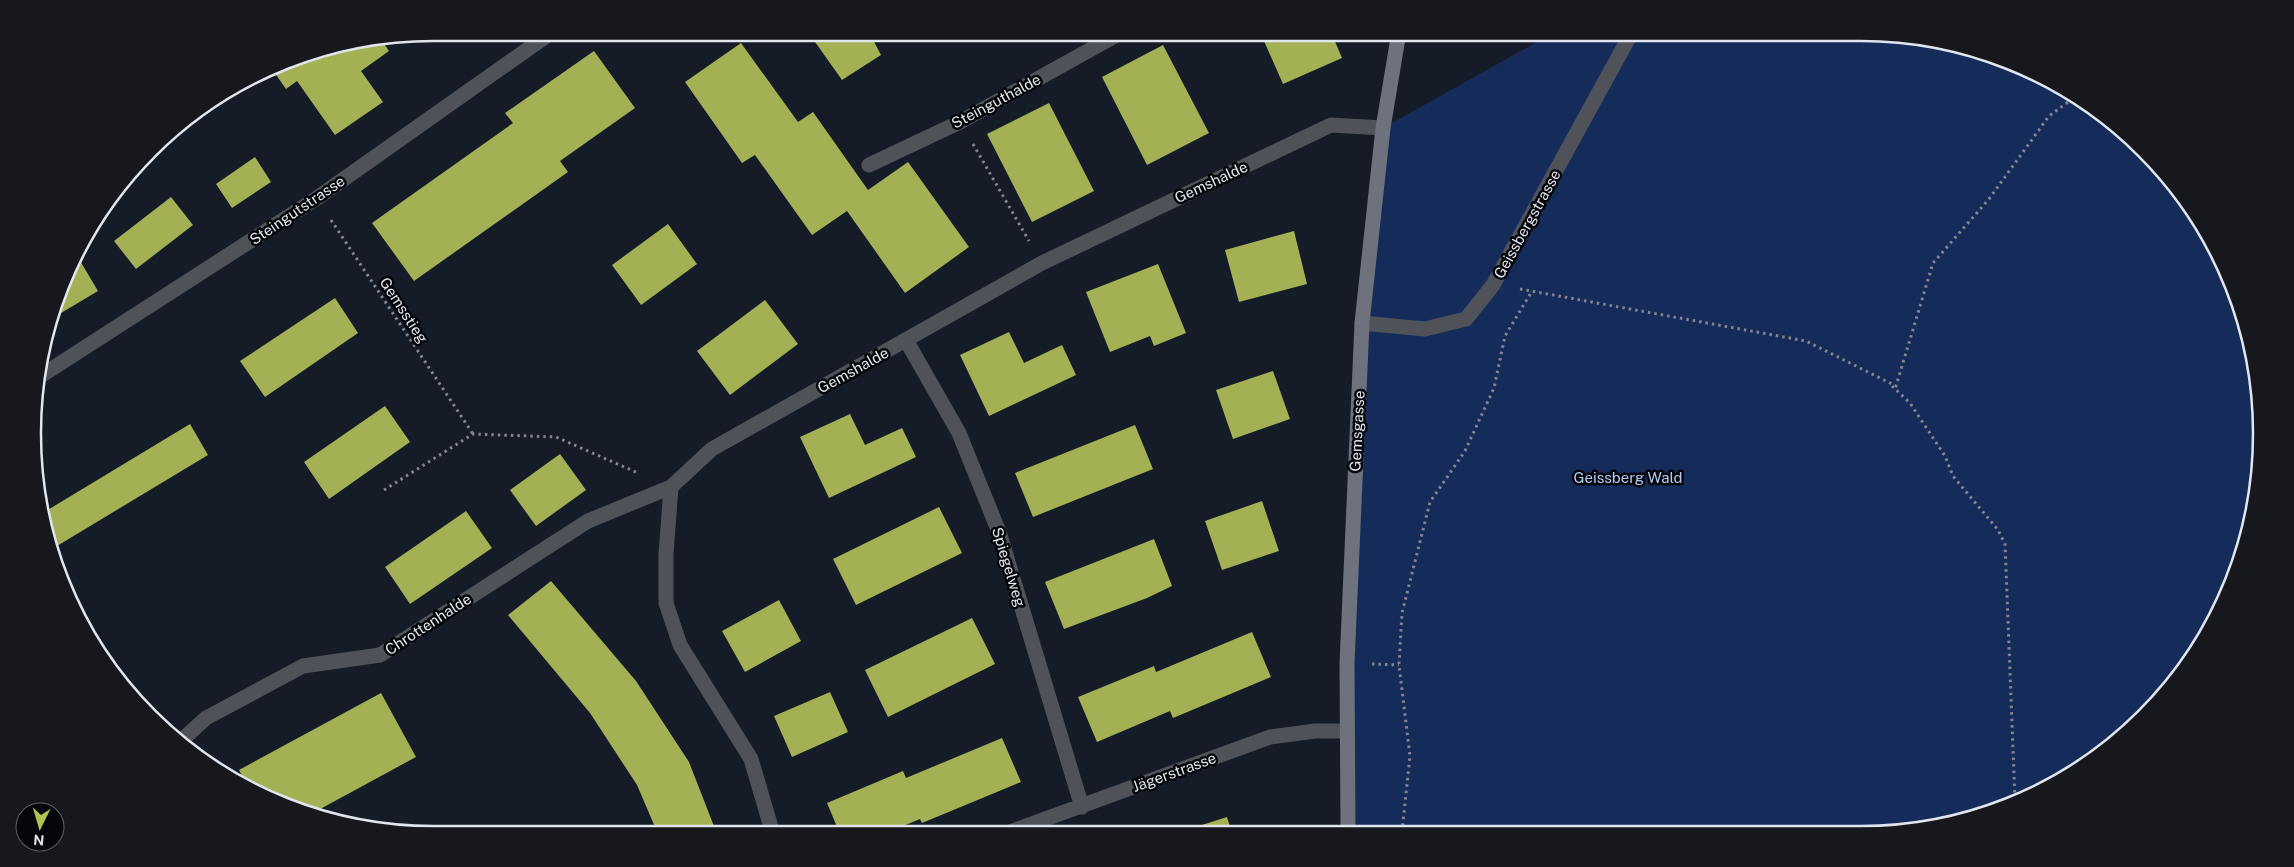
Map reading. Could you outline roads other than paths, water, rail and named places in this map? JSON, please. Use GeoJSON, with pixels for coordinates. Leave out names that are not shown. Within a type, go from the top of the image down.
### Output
{"type":"FeatureCollection","features":[{"type":"Feature","properties":{"kind":"street","name":"Steingutstrasse"},"geometry":{"type":"LineString","coordinates":[[47,372],[316,198],[539,41]]}},
{"type":"Feature","properties":{"kind":"street","name":"Steinguthalde"},"geometry":{"type":"LineString","coordinates":[[869,165],[960,122],[1106,41]]}},
{"type":"Feature","properties":{"kind":"street","name":"Gemsgasse"},"geometry":{"type":"LineString","coordinates":[[1348,826],[1347,654],[1362,323],[1383,128],[1398,41]]}},
{"type":"Feature","properties":{"kind":"street","name":"Geissbergstrasse"},"geometry":{"type":"LineString","coordinates":[[1362,323],[1424,329],[1466,319],[1492,285],[1627,41]]}},
{"type":"Feature","properties":{"kind":"street","name":"Gemshalde"},"geometry":{"type":"LineString","coordinates":[[671,487],[712,449],[1042,263],[1331,125],[1383,128]]}},
{"type":"Feature","properties":{"kind":"street","name":"Spiegelweg"},"geometry":{"type":"LineString","coordinates":[[906,340],[959,433],[999,532],[1082,807]]}},
{"type":"Feature","properties":{"kind":"street","name":"Chrottenhalde"},"geometry":{"type":"LineString","coordinates":[[185,737],[206,718],[303,666],[380,655],[588,522],[671,487]]}},
{"type":"Feature","properties":{"kind":"street"},"geometry":{"type":"LineString","coordinates":[[671,487],[666,554],[666,602],[680,645],[751,759],[771,826]]}},
{"type":"Feature","properties":{"kind":"street","name":"Jägerstrasse"},"geometry":{"type":"LineString","coordinates":[[1026,826],[1270,737],[1314,731],[1346,730]]}},
{"type":"Feature","properties":{"kind":"park label","name":"Geissberg Wald"},"geometry":{"type":"Point","coordinates":[1628,477]}}]}
